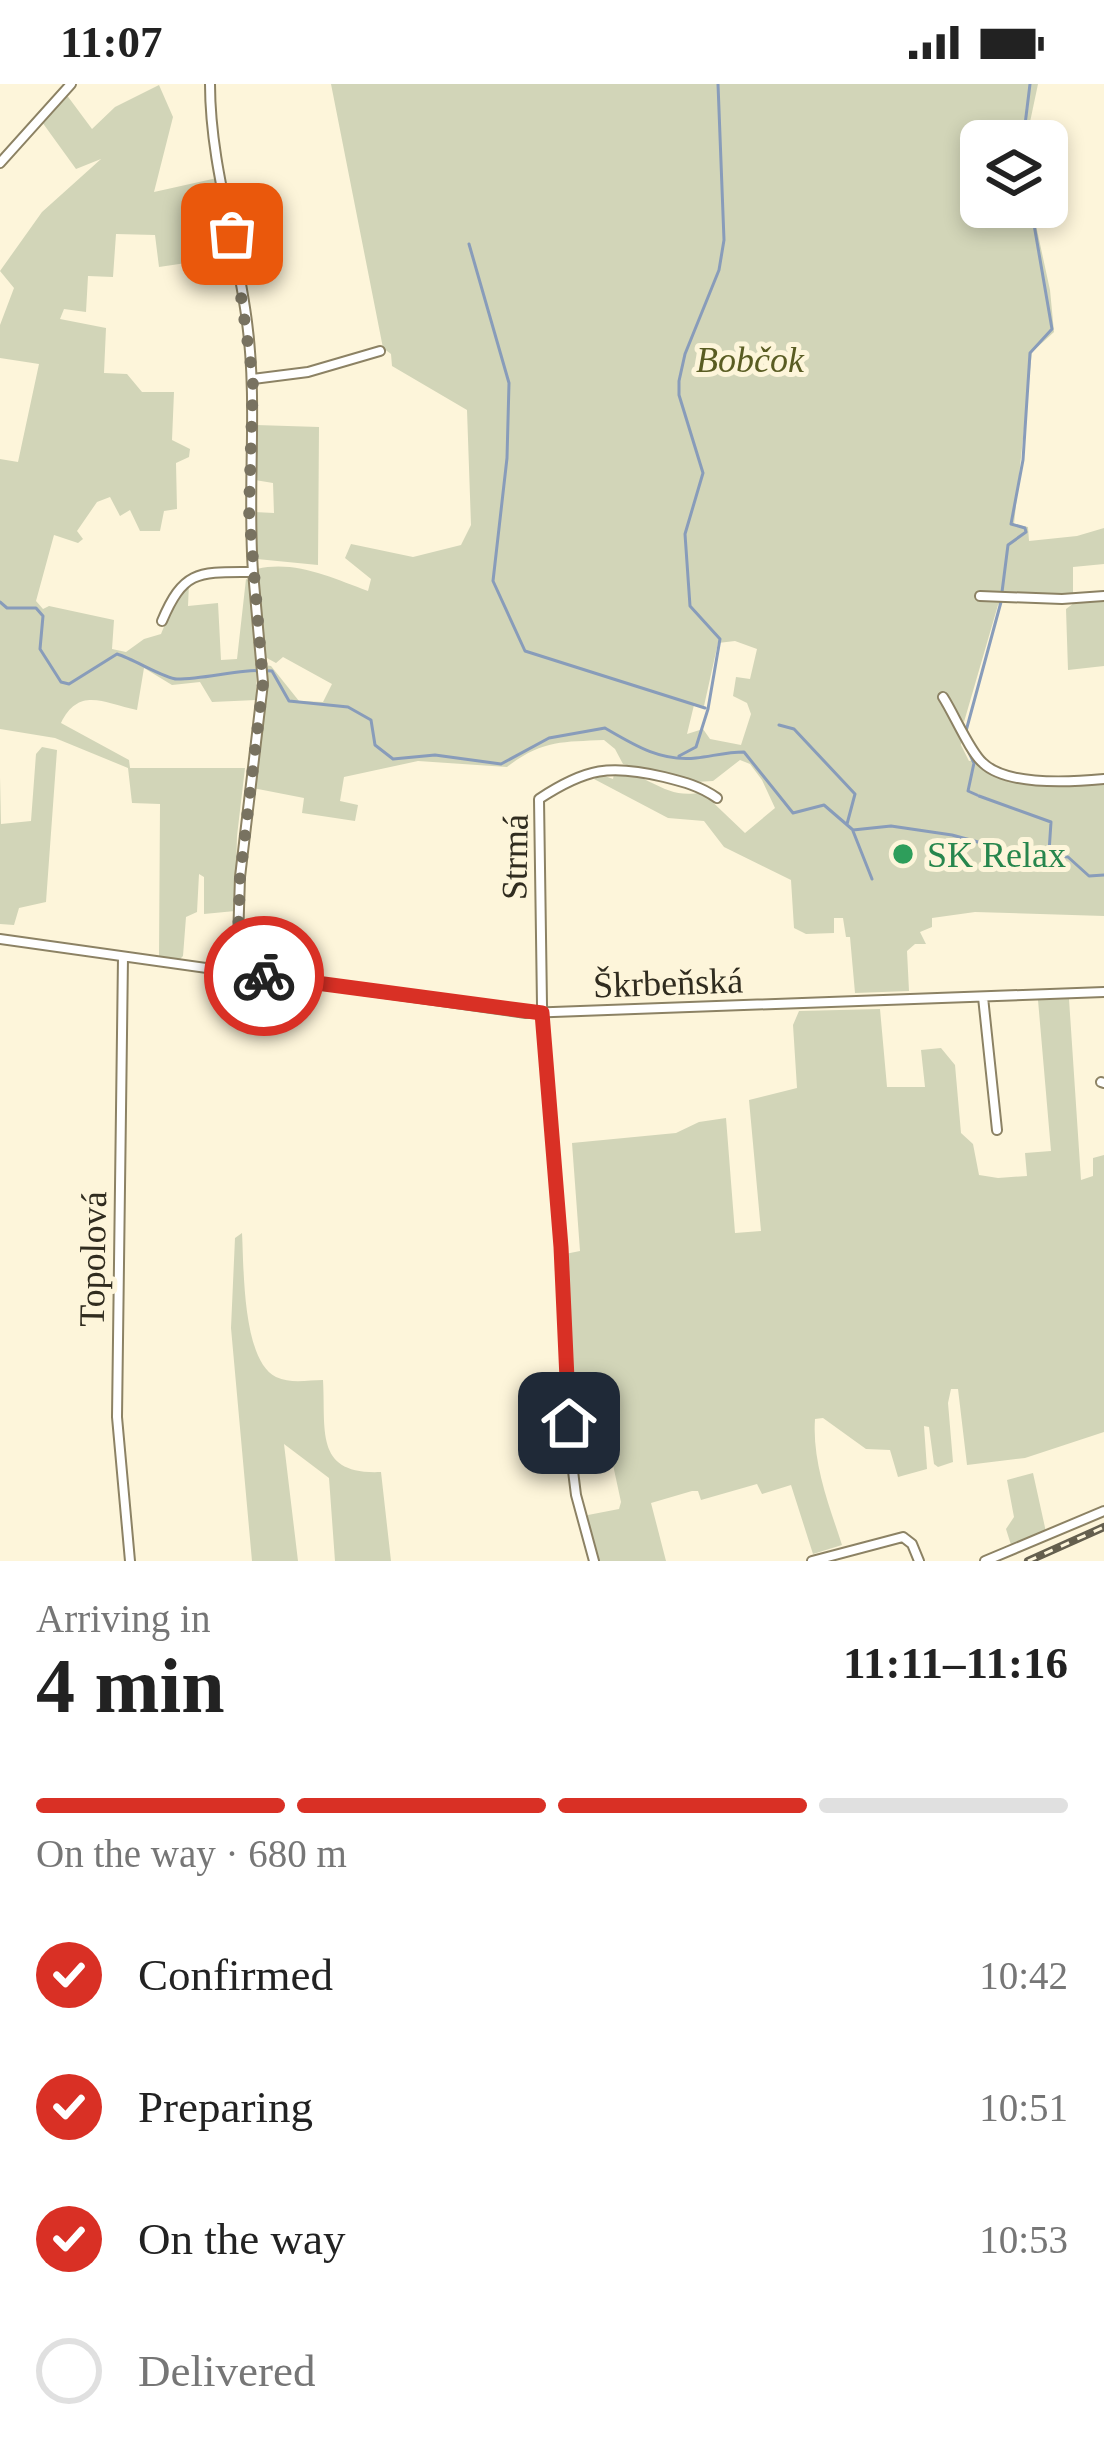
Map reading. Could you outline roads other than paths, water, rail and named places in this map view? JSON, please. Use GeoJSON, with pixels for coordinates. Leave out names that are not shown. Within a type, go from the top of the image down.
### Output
{"type":"FeatureCollection","features":[{"type":"Feature","properties":{"kind":"street"},"geometry":{"type":"LineString","coordinates":[[0,163],[71,84]]}},
{"type":"Feature","properties":{"kind":"street"},"geometry":{"type":"LineString","coordinates":[[210,84],[216,159],[241,279],[253,379],[249,511],[263,669],[240,877],[237,972]]}},
{"type":"Feature","properties":{"kind":"street"},"geometry":{"type":"LineString","coordinates":[[253,379],[308,372],[380,351]]}},
{"type":"Feature","properties":{"kind":"street"},"geometry":{"type":"LineString","coordinates":[[162,621],[175,590],[188,580],[253,572]]}},
{"type":"Feature","properties":{"kind":"street"},"geometry":{"type":"LineString","coordinates":[[980,596],[1104,596]]}},
{"type":"Feature","properties":{"kind":"street"},"geometry":{"type":"LineString","coordinates":[[943,697],[975,754],[998,772],[1062,781],[1104,779]]}},
{"type":"Feature","properties":{"kind":"street","name":"Strmá"},"geometry":{"type":"LineString","coordinates":[[542,1013],[539,799],[576,776],[612,767],[700,786],[717,798]]}},
{"type":"Feature","properties":{"kind":"street","name":"Škrbeňská"},"geometry":{"type":"LineString","coordinates":[[0,939],[542,1013],[1104,992]]}},
{"type":"Feature","properties":{"kind":"street","name":"Topolová"},"geometry":{"type":"LineString","coordinates":[[123,956],[117,1417],[130,1561]]}},
{"type":"Feature","properties":{"kind":"street"},"geometry":{"type":"LineString","coordinates":[[983,997],[997,1130]]}},
{"type":"Feature","properties":{"kind":"street"},"geometry":{"type":"LineString","coordinates":[[542,1013],[561,1247],[571,1455],[576,1496],[595,1561]]}},
{"type":"Feature","properties":{"kind":"street"},"geometry":{"type":"LineString","coordinates":[[985,1561],[1104,1511]]}},
{"type":"Feature","properties":{"kind":"street"},"geometry":{"type":"LineString","coordinates":[[812,1561],[903,1538],[912,1544],[919,1561]]}},
{"type":"Feature","properties":{"kind":"waterway"},"geometry":{"type":"LineString","coordinates":[[679,756],[696,747],[720,639],[690,606],[685,534],[703,473],[679,395],[685,354],[719,270],[724,240],[718,84]]}},
{"type":"Feature","properties":{"kind":"waterway","name":"Bobčok"},"geometry":{"type":"LineString","coordinates":[[1026,120],[1030,84]]}},
{"type":"Feature","properties":{"kind":"waterway","name":"Bobčok"},"geometry":{"type":"LineString","coordinates":[[1002,592],[1008,545],[1026,532],[1011,524],[1023,460],[1030,353],[1052,329],[1035,228]]}},
{"type":"Feature","properties":{"kind":"waterway"},"geometry":{"type":"LineString","coordinates":[[469,244],[509,383],[507,458],[493,581],[525,651],[705,708]]}},
{"type":"Feature","properties":{"kind":"waterway"},"geometry":{"type":"LineString","coordinates":[[0,602],[7,608],[36,608],[43,616],[40,649],[61,682],[69,684],[117,654],[177,679],[272,671],[289,701],[348,707],[371,720],[375,745],[393,759],[435,755],[501,764],[549,738],[605,728],[659,755],[696,758],[744,752],[793,813],[824,805],[853,830],[891,826],[952,835],[1004,849],[1068,857],[1089,876],[1104,875]]}},
{"type":"Feature","properties":{"kind":"waterway","name":"Bobčok"},"geometry":{"type":"LineString","coordinates":[[966,731],[1001,602]]}},
{"type":"Feature","properties":{"kind":"waterway"},"geometry":{"type":"LineString","coordinates":[[779,725],[794,729],[855,794],[847,824]]}},
{"type":"Feature","properties":{"kind":"waterway","name":"Bobčok"},"geometry":{"type":"LineString","coordinates":[[963,740],[974,763],[968,791],[977,795]]}},
{"type":"Feature","properties":{"kind":"waterway","name":"Bobčok"},"geometry":{"type":"LineString","coordinates":[[979,796],[1051,822],[1049,852]]}},
{"type":"Feature","properties":{"kind":"waterway"},"geometry":{"type":"LineString","coordinates":[[853,831],[872,879]]}},
{"type":"Feature","properties":{"kind":"railway"},"geometry":{"type":"LineString","coordinates":[[1028,1561],[1104,1527]]}},
{"type":"Feature","properties":{"kind":"place","name":"SK Relax"},"geometry":{"type":"Point","coordinates":[903,854]}}]}
